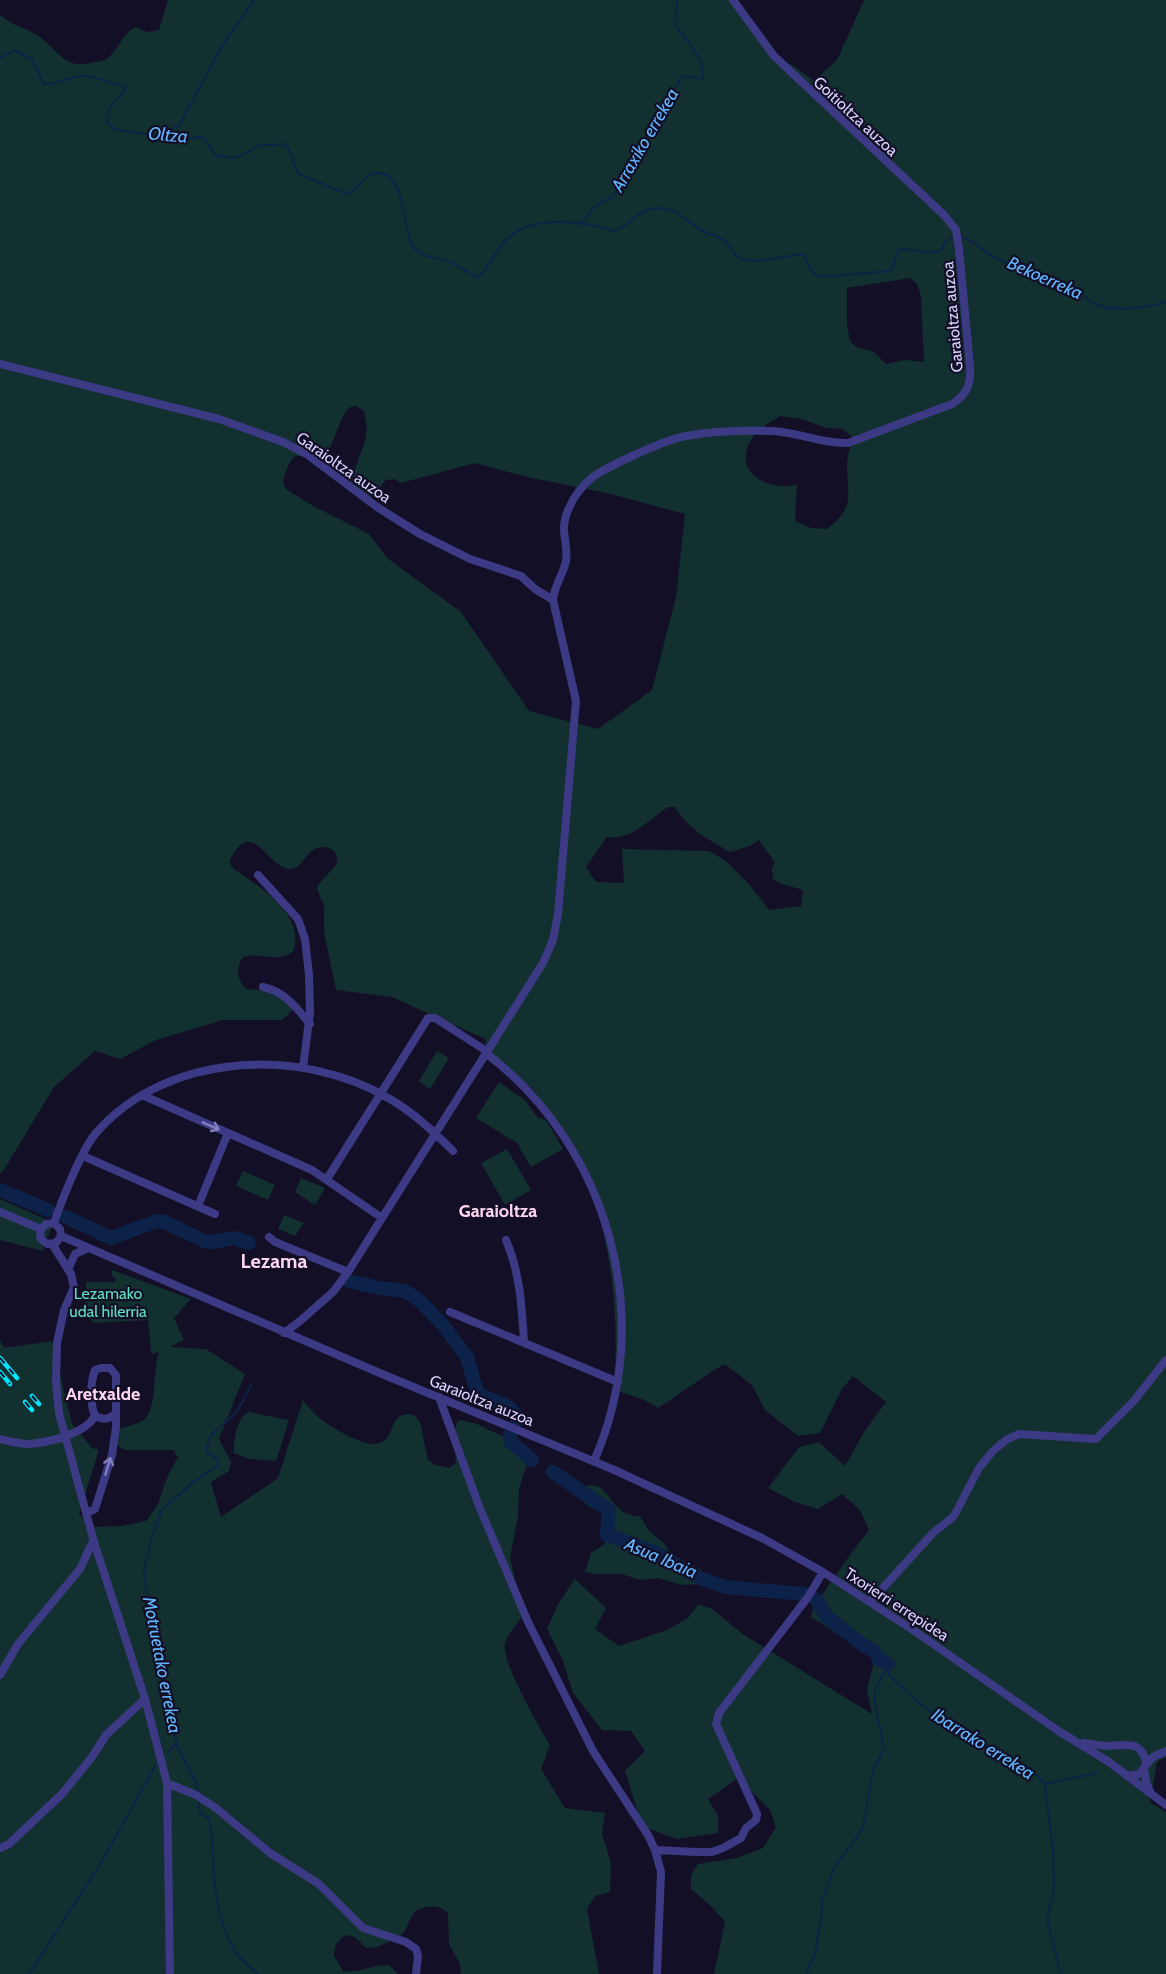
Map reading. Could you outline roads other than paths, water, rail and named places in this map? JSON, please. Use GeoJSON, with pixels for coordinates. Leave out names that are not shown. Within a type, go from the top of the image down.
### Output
{"type":"FeatureCollection","features":[{"type":"Feature","properties":{"kind":"street","name":"Goitioltza auzoa"},"geometry":{"type":"LineString","coordinates":[[733,0],[774,56],[944,215],[956,230],[959,249]]}},
{"type":"Feature","properties":{"kind":"street","name":"Garaioltza auzoa"},"geometry":{"type":"LineString","coordinates":[[284,1333],[333,1292],[348,1272],[549,952],[556,928],[576,701],[553,600],[554,591],[566,561],[563,527],[569,507],[585,483],[605,470],[670,440],[702,434],[769,431],[834,444],[848,442],[961,399],[967,391],[970,379],[959,249]]}},
{"type":"Feature","properties":{"kind":"street","name":"Garaioltza auzoa"},"geometry":{"type":"LineString","coordinates":[[0,364],[219,419],[283,442],[308,455],[377,507],[420,534],[470,559],[521,576],[535,589],[553,600]]}},
{"type":"Feature","properties":{"kind":"street"},"geometry":{"type":"LineString","coordinates":[[258,875],[298,919],[302,928],[309,975],[310,1024],[303,1068]]}},
{"type":"Feature","properties":{"kind":"street"},"geometry":{"type":"LineString","coordinates":[[263,987],[275,989],[288,999],[310,1024]]}},
{"type":"Feature","properties":{"kind":"street"},"geometry":{"type":"LineString","coordinates":[[327,1179],[430,1017],[478,1044],[533,1095],[557,1125],[587,1176],[609,1233],[620,1294],[622,1340],[618,1382],[606,1430],[594,1461]]}},
{"type":"Feature","properties":{"kind":"street"},"geometry":{"type":"LineString","coordinates":[[54,1223],[94,1135],[110,1118],[142,1095],[198,1072],[247,1065],[303,1068],[327,1073],[380,1093],[408,1110],[453,1151]]}},
{"type":"Feature","properties":{"kind":"street"},"geometry":{"type":"LineString","coordinates":[[156,1088],[158,1102]]}},
{"type":"Feature","properties":{"kind":"street"},"geometry":{"type":"LineString","coordinates":[[142,1095],[327,1179],[382,1218]]}},
{"type":"Feature","properties":{"kind":"street"},"geometry":{"type":"LineString","coordinates":[[198,1206],[228,1133]]}},
{"type":"Feature","properties":{"kind":"street"},"geometry":{"type":"LineString","coordinates":[[83,1156],[215,1214]]}},
{"type":"Feature","properties":{"kind":"street"},"geometry":{"type":"LineString","coordinates":[[0,1212],[41,1229]]}},
{"type":"Feature","properties":{"kind":"street"},"geometry":{"type":"LineString","coordinates":[[54,1223],[60,1228],[59,1240],[52,1244],[43,1242],[40,1238],[41,1229],[46,1224],[54,1223]]}},
{"type":"Feature","properties":{"kind":"street","name":"Garaioltza auzoa"},"geometry":{"type":"LineString","coordinates":[[61,1236],[284,1333],[594,1461]]}},
{"type":"Feature","properties":{"kind":"street"},"geometry":{"type":"LineString","coordinates":[[269,1237],[275,1242],[348,1272]]}},
{"type":"Feature","properties":{"kind":"street"},"geometry":{"type":"LineString","coordinates":[[506,1240],[514,1258],[518,1277],[524,1343]]}},
{"type":"Feature","properties":{"kind":"street"},"geometry":{"type":"LineString","coordinates":[[52,1244],[68,1270],[74,1287],[60,1327],[56,1358],[57,1399],[93,1539],[145,1699],[167,1783],[170,1974]]}},
{"type":"Feature","properties":{"kind":"street"},"geometry":{"type":"LineString","coordinates":[[68,1270],[75,1254],[88,1248]]}},
{"type":"Feature","properties":{"kind":"street"},"geometry":{"type":"LineString","coordinates":[[450,1312],[618,1382]]}},
{"type":"Feature","properties":{"kind":"street"},"geometry":{"type":"LineString","coordinates":[[870,1602],[933,1533],[954,1516],[980,1468],[993,1451],[1006,1440],[1019,1434],[1096,1439],[1132,1402],[1166,1360]]}},
{"type":"Feature","properties":{"kind":"street"},"geometry":{"type":"LineString","coordinates":[[0,1439],[27,1444],[48,1441],[79,1431],[91,1424],[94,1416],[92,1408],[95,1370],[110,1368],[116,1375],[116,1427],[112,1455],[95,1509],[87,1513]]}},
{"type":"Feature","properties":{"kind":"street"},"geometry":{"type":"LineString","coordinates":[[439,1397],[488,1527],[528,1622],[593,1751],[648,1835],[655,1850],[661,1872],[657,1974]]}},
{"type":"Feature","properties":{"kind":"street"},"geometry":{"type":"LineString","coordinates":[[94,1416],[102,1419],[110,1418],[116,1413]]}},
{"type":"Feature","properties":{"kind":"street","name":"Txorierri errepidea"},"geometry":{"type":"LineString","coordinates":[[594,1461],[729,1521],[823,1572],[1060,1732],[1109,1762],[1123,1775],[1166,1805]]}},
{"type":"Feature","properties":{"kind":"street"},"geometry":{"type":"LineString","coordinates":[[0,1675],[18,1644],[80,1569],[93,1539]]}},
{"type":"Feature","properties":{"kind":"street"},"geometry":{"type":"LineString","coordinates":[[655,1850],[712,1852],[741,1838],[746,1828],[756,1820],[758,1814],[732,1762],[716,1724],[717,1719],[768,1646],[808,1597],[823,1572]]}},
{"type":"Feature","properties":{"kind":"street"},"geometry":{"type":"LineString","coordinates":[[0,1848],[9,1844],[62,1794],[92,1757],[106,1735],[145,1699]]}},
{"type":"Feature","properties":{"kind":"street"},"geometry":{"type":"LineString","coordinates":[[1074,1740],[1137,1747],[1145,1755],[1147,1785],[1152,1794]]}},
{"type":"Feature","properties":{"kind":"street"},"geometry":{"type":"LineString","coordinates":[[1109,1762],[1107,1754],[1112,1746]]}},
{"type":"Feature","properties":{"kind":"street"},"geometry":{"type":"LineString","coordinates":[[1123,1775],[1134,1776],[1158,1754],[1166,1751]]}},
{"type":"Feature","properties":{"kind":"street"},"geometry":{"type":"LineString","coordinates":[[167,1783],[199,1797],[216,1808],[270,1853],[319,1884],[363,1928],[406,1942],[416,1949],[418,1956],[416,1974]]}},
{"type":"Feature","properties":{"kind":"waterway"},"geometry":{"type":"LineString","coordinates":[[163,135],[180,124],[222,46],[254,0]]}},
{"type":"Feature","properties":{"kind":"waterway","name":"Arraxiko errekea"},"geometry":{"type":"LineString","coordinates":[[580,225],[596,205],[613,197],[647,144],[646,131],[683,76],[703,79],[698,57],[675,25],[677,0]]}},
{"type":"Feature","properties":{"kind":"waterway","name":"Oltza"},"geometry":{"type":"LineString","coordinates":[[0,58],[14,50],[32,59],[44,84],[86,76],[123,85],[125,88],[123,93],[109,110],[107,122],[114,129],[150,135],[170,135],[183,139],[199,137],[205,139],[215,155],[233,158],[257,146],[285,144],[299,174],[347,194],[372,174],[386,175],[394,182],[399,192],[415,249],[427,256],[453,263],[477,278],[486,269],[504,242],[519,230],[532,225],[560,222],[602,227],[614,231],[643,212],[657,208],[671,211],[699,229],[721,238],[741,259],[761,260],[800,254],[805,256],[810,269],[818,277],[890,271],[899,250],[930,253],[941,251],[945,242],[952,237]]}},
{"type":"Feature","properties":{"kind":"waterway","name":"Bekoerreka"},"geometry":{"type":"LineString","coordinates":[[961,237],[1001,260],[1070,287],[1101,306],[1120,309],[1166,302]]}},
{"type":"Feature","properties":{"kind":"waterway","name":"Asua Ibaia"},"geometry":{"type":"LineString","coordinates":[[0,1190],[48,1210]]}},
{"type":"Feature","properties":{"kind":"waterway","name":"Asua Ibaia"},"geometry":{"type":"LineString","coordinates":[[66,1217],[111,1238],[157,1221],[165,1222],[204,1241],[234,1238],[249,1243]]}},
{"type":"Feature","properties":{"kind":"waterway","name":"Asua Ibaia"},"geometry":{"type":"LineString","coordinates":[[349,1281],[405,1291],[420,1301],[442,1324],[467,1357],[477,1392],[511,1409],[517,1420]]}},
{"type":"Feature","properties":{"kind":"waterway","name":"Motruetako errekea"},"geometry":{"type":"LineString","coordinates":[[198,1794],[196,1782],[178,1748],[169,1717],[155,1622],[145,1586],[144,1571],[151,1539],[162,1510],[192,1483],[218,1465],[218,1460],[207,1452],[209,1439],[237,1411],[252,1384]]}},
{"type":"Feature","properties":{"kind":"waterway","name":"Asua Ibaia"},"geometry":{"type":"LineString","coordinates":[[510,1435],[511,1442],[532,1460]]}},
{"type":"Feature","properties":{"kind":"waterway","name":"Asua Ibaia"},"geometry":{"type":"LineString","coordinates":[[553,1472],[609,1510],[607,1535],[655,1552],[700,1578],[725,1587],[805,1594]]}},
{"type":"Feature","properties":{"kind":"waterway","name":"Asua Ibaia"},"geometry":{"type":"LineString","coordinates":[[816,1599],[827,1617],[888,1664]]}},
{"type":"Feature","properties":{"kind":"waterway"},"geometry":{"type":"LineString","coordinates":[[806,1974],[815,1954],[822,1901],[834,1868],[863,1828],[873,1771],[884,1748],[875,1705],[875,1691],[888,1664]]}},
{"type":"Feature","properties":{"kind":"waterway","name":"Ibarrako errekea"},"geometry":{"type":"LineString","coordinates":[[888,1668],[888,1674],[937,1717],[966,1736],[1019,1762],[1045,1784],[1097,1773]]}},
{"type":"Feature","properties":{"kind":"waterway"},"geometry":{"type":"LineString","coordinates":[[168,1753],[176,1744]]}},
{"type":"Feature","properties":{"kind":"waterway"},"geometry":{"type":"LineString","coordinates":[[29,1974],[101,1863],[155,1766]]}},
{"type":"Feature","properties":{"kind":"waterway"},"geometry":{"type":"LineString","coordinates":[[1045,1785],[1053,1851],[1054,1889],[1047,1919],[1061,1974]]}},
{"type":"Feature","properties":{"kind":"waterway","name":"Motruetako errekea"},"geometry":{"type":"LineString","coordinates":[[198,1799],[200,1814],[208,1818],[211,1826],[215,1888],[226,1934],[238,1956],[258,1974]]}},
{"type":"Feature","properties":{"kind":"railway"},"geometry":{"type":"LineString","coordinates":[[0,1358],[17,1378]]}},
{"type":"Feature","properties":{"kind":"railway"},"geometry":{"type":"LineString","coordinates":[[0,1372],[10,1384]]}},
{"type":"Feature","properties":{"kind":"railway"},"geometry":{"type":"LineString","coordinates":[[32,1396],[39,1404]]}},
{"type":"Feature","properties":{"kind":"railway"},"geometry":{"type":"LineString","coordinates":[[25,1402],[32,1410]]}},
{"type":"Feature","properties":{"kind":"district","name":"Garaioltza"},"geometry":{"type":"Point","coordinates":[498,1211]}},
{"type":"Feature","properties":{"kind":"district","name":"Lezama"},"geometry":{"type":"Point","coordinates":[274,1261]}},
{"type":"Feature","properties":{"kind":"district","name":"Aretxalde"},"geometry":{"type":"Point","coordinates":[103,1394]}},
{"type":"Feature","properties":{"kind":"park label","name":"Lezamako udal hilerria"},"geometry":{"type":"Point","coordinates":[108,1302]}}]}
